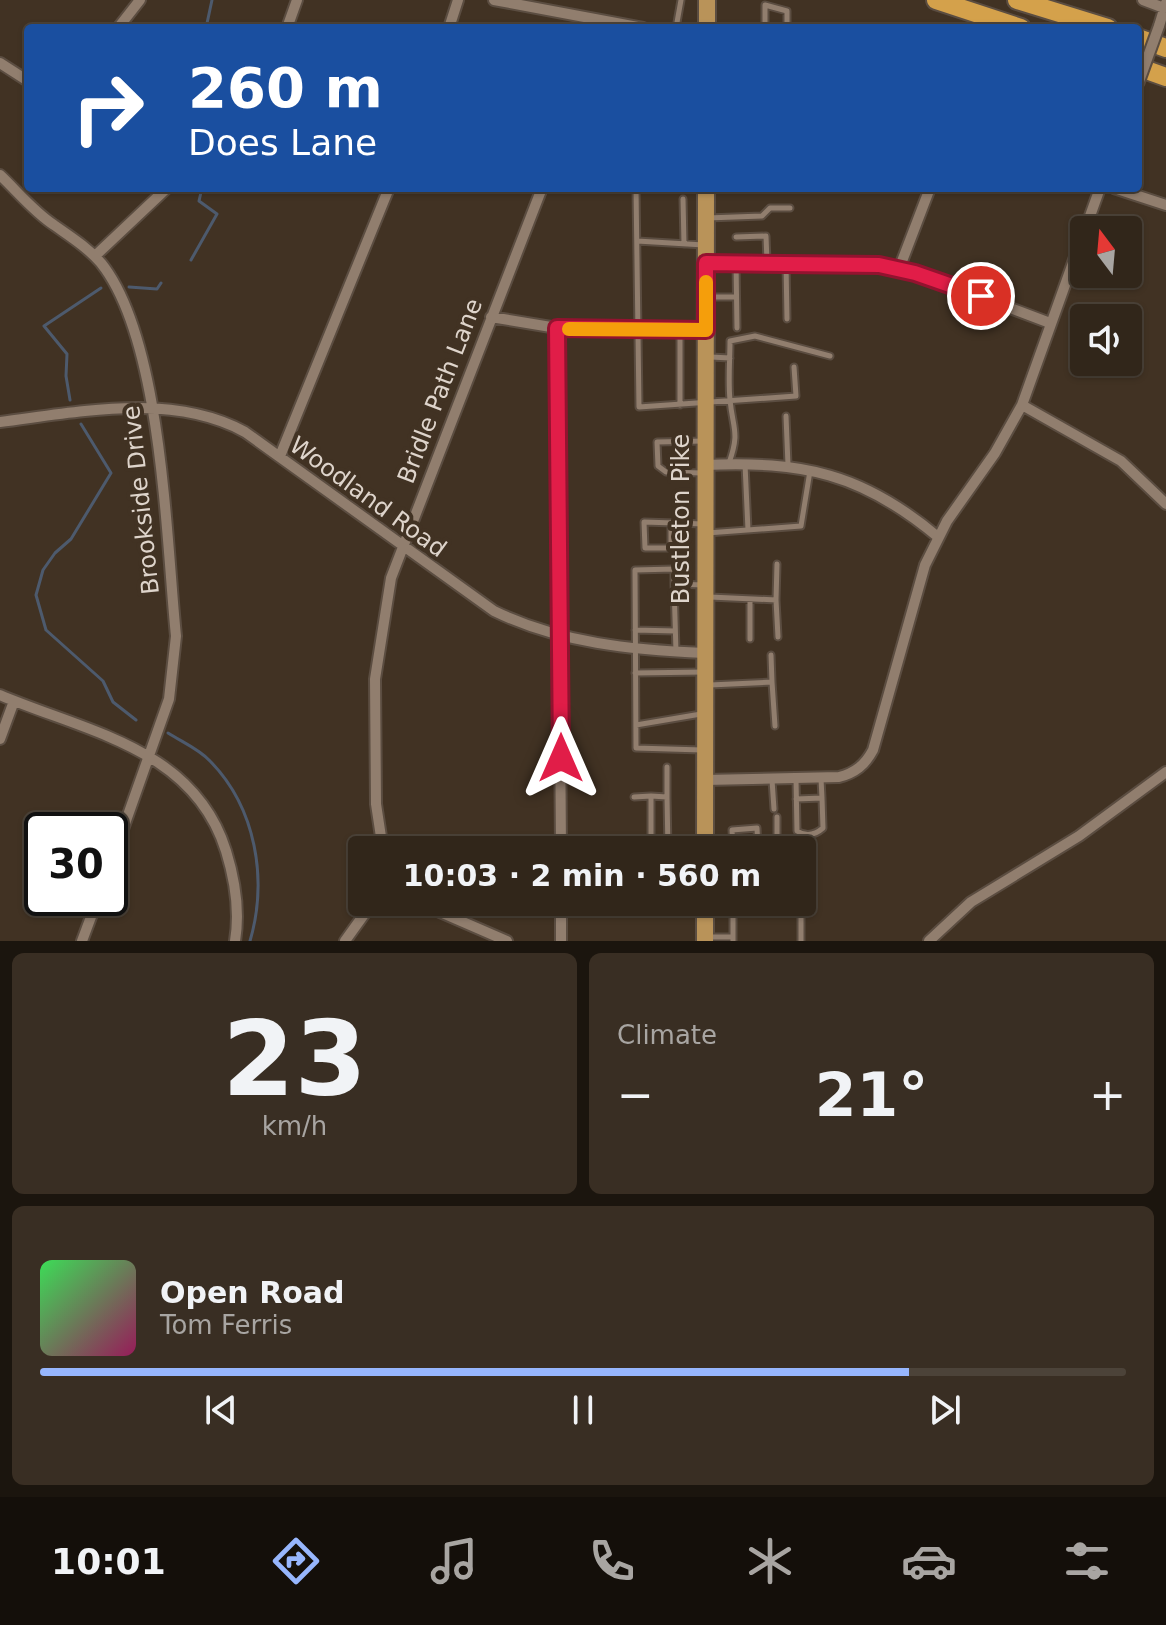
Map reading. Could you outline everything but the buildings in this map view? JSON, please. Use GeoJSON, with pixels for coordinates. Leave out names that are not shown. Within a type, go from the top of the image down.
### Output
{"type":"FeatureCollection","features":[{"type":"Feature","properties":{"kind":"highway"},"geometry":{"type":"LineString","coordinates":[[936,0],[1009,24]]}},
{"type":"Feature","properties":{"kind":"highway"},"geometry":{"type":"LineString","coordinates":[[1017,0],[1095,24]]}},
{"type":"Feature","properties":{"kind":"highway"},"geometry":{"type":"LineString","coordinates":[[1142,39],[1166,48]]}},
{"type":"Feature","properties":{"kind":"highway"},"geometry":{"type":"LineString","coordinates":[[1142,68],[1166,77]]}},
{"type":"Feature","properties":{"kind":"main road"},"geometry":{"type":"LineString","coordinates":[[707,0],[707,24]]}},
{"type":"Feature","properties":{"kind":"main road","name":"Bustleton Pike"},"geometry":{"type":"LineString","coordinates":[[705,836],[706,192]]}},
{"type":"Feature","properties":{"kind":"main road"},"geometry":{"type":"LineString","coordinates":[[705,916],[705,939]]}},
{"type":"Feature","properties":{"kind":"street"},"geometry":{"type":"LineString","coordinates":[[121,24],[140,0]]}},
{"type":"Feature","properties":{"kind":"street"},"geometry":{"type":"LineString","coordinates":[[288,24],[297,0]]}},
{"type":"Feature","properties":{"kind":"street"},"geometry":{"type":"LineString","coordinates":[[450,24],[458,0]]}},
{"type":"Feature","properties":{"kind":"street"},"geometry":{"type":"LineString","coordinates":[[494,0],[602,24]]}},
{"type":"Feature","properties":{"kind":"street"},"geometry":{"type":"LineString","coordinates":[[1142,73],[1165,6],[1143,0]]}},
{"type":"Feature","properties":{"kind":"street"},"geometry":{"type":"LineString","coordinates":[[0,63],[24,78]]}},
{"type":"Feature","properties":{"kind":"street","name":"Brookside Drive"},"geometry":{"type":"LineString","coordinates":[[0,175],[53,225],[95,256],[113,281],[143,358],[176,651],[169,699],[128,816]]}},
{"type":"Feature","properties":{"kind":"street"},"geometry":{"type":"LineString","coordinates":[[95,256],[163,192]]}},
{"type":"Feature","properties":{"kind":"street"},"geometry":{"type":"LineString","coordinates":[[280,456],[387,192]]}},
{"type":"Feature","properties":{"kind":"street","name":"Bridle Path Lane"},"geometry":{"type":"LineString","coordinates":[[381,836],[376,804],[375,679],[383,612],[402,546],[540,192]]}},
{"type":"Feature","properties":{"kind":"street"},"geometry":{"type":"LineString","coordinates":[[899,269],[928,192]]}},
{"type":"Feature","properties":{"kind":"street"},"geometry":{"type":"LineString","coordinates":[[1090,216],[1099,192]]}},
{"type":"Feature","properties":{"kind":"street"},"geometry":{"type":"LineString","coordinates":[[1126,192],[1166,205]]}},
{"type":"Feature","properties":{"kind":"street"},"geometry":{"type":"LineString","coordinates":[[706,263],[861,264],[899,269],[1050,323]]}},
{"type":"Feature","properties":{"kind":"street"},"geometry":{"type":"LineString","coordinates":[[705,780],[839,777],[859,769],[873,750],[919,583],[938,537],[995,453],[1022,405],[1070,269]]}},
{"type":"Feature","properties":{"kind":"street"},"geometry":{"type":"LineString","coordinates":[[491,317],[557,328],[706,330]]}},
{"type":"Feature","properties":{"kind":"street"},"geometry":{"type":"LineString","coordinates":[[557,328],[561,836]]}},
{"type":"Feature","properties":{"kind":"street"},"geometry":{"type":"LineString","coordinates":[[1022,405],[1121,461],[1166,504]]}},
{"type":"Feature","properties":{"kind":"street","name":"Woodland Road"},"geometry":{"type":"LineString","coordinates":[[0,422],[103,410],[151,410],[210,416],[245,432],[479,603],[516,621],[561,635],[635,649],[705,653]]}},
{"type":"Feature","properties":{"kind":"street"},"geometry":{"type":"LineString","coordinates":[[705,470],[728,464],[745,464],[788,465],[810,470],[889,501],[938,537]]}},
{"type":"Feature","properties":{"kind":"street"},"geometry":{"type":"LineString","coordinates":[[0,695],[150,755],[181,777],[197,794],[218,829],[236,891],[235,941]]}},
{"type":"Feature","properties":{"kind":"street"},"geometry":{"type":"LineString","coordinates":[[0,739],[14,701]]}},
{"type":"Feature","properties":{"kind":"street"},"geometry":{"type":"LineString","coordinates":[[929,941],[971,902],[1079,836],[1166,772]]}},
{"type":"Feature","properties":{"kind":"street"},"geometry":{"type":"LineString","coordinates":[[82,941],[91,916]]}},
{"type":"Feature","properties":{"kind":"street"},"geometry":{"type":"LineString","coordinates":[[345,941],[363,916]]}},
{"type":"Feature","properties":{"kind":"street"},"geometry":{"type":"LineString","coordinates":[[449,916],[507,941]]}},
{"type":"Feature","properties":{"kind":"street"},"geometry":{"type":"LineString","coordinates":[[561,916],[561,941]]}},
{"type":"Feature","properties":{"kind":"lane"},"geometry":{"type":"LineString","coordinates":[[677,24],[681,0]]}},
{"type":"Feature","properties":{"kind":"lane"},"geometry":{"type":"LineString","coordinates":[[765,24],[765,5],[787,11],[787,24]]}},
{"type":"Feature","properties":{"kind":"lane"},"geometry":{"type":"LineString","coordinates":[[636,192],[639,407],[796,396],[794,367]]}},
{"type":"Feature","properties":{"kind":"lane"},"geometry":{"type":"LineString","coordinates":[[683,199],[684,244]]}},
{"type":"Feature","properties":{"kind":"lane"},"geometry":{"type":"LineString","coordinates":[[706,218],[762,216],[770,208],[790,208]]}},
{"type":"Feature","properties":{"kind":"lane"},"geometry":{"type":"LineString","coordinates":[[736,237],[766,236],[767,263]]}},
{"type":"Feature","properties":{"kind":"lane"},"geometry":{"type":"LineString","coordinates":[[637,241],[706,245]]}},
{"type":"Feature","properties":{"kind":"lane"},"geometry":{"type":"LineString","coordinates":[[736,262],[737,328]]}},
{"type":"Feature","properties":{"kind":"lane"},"geometry":{"type":"LineString","coordinates":[[786,263],[787,319]]}},
{"type":"Feature","properties":{"kind":"lane"},"geometry":{"type":"LineString","coordinates":[[706,297],[736,297]]}},
{"type":"Feature","properties":{"kind":"lane"},"geometry":{"type":"LineString","coordinates":[[680,330],[680,405]]}},
{"type":"Feature","properties":{"kind":"lane"},"geometry":{"type":"LineString","coordinates":[[728,464],[736,443],[736,424],[730,402],[730,341],[755,336],[830,356]]}},
{"type":"Feature","properties":{"kind":"lane"},"geometry":{"type":"LineString","coordinates":[[706,357],[730,358]]}},
{"type":"Feature","properties":{"kind":"lane"},"geometry":{"type":"LineString","coordinates":[[786,416],[788,465]]}},
{"type":"Feature","properties":{"kind":"lane"},"geometry":{"type":"LineString","coordinates":[[705,441],[657,442],[658,466],[666,472],[705,470]]}},
{"type":"Feature","properties":{"kind":"lane"},"geometry":{"type":"LineString","coordinates":[[745,464],[748,530]]}},
{"type":"Feature","properties":{"kind":"lane"},"geometry":{"type":"LineString","coordinates":[[671,523],[671,548],[645,548],[644,522],[671,523],[705,529],[801,526],[810,470]]}},
{"type":"Feature","properties":{"kind":"lane"},"geometry":{"type":"LineString","coordinates":[[777,564],[778,637]]}},
{"type":"Feature","properties":{"kind":"lane"},"geometry":{"type":"LineString","coordinates":[[676,652],[674,569],[635,570],[636,748],[705,750]]}},
{"type":"Feature","properties":{"kind":"lane"},"geometry":{"type":"LineString","coordinates":[[674,584],[750,599],[776,600]]}},
{"type":"Feature","properties":{"kind":"lane"},"geometry":{"type":"LineString","coordinates":[[750,599],[750,639]]}},
{"type":"Feature","properties":{"kind":"lane"},"geometry":{"type":"LineString","coordinates":[[635,630],[675,631]]}},
{"type":"Feature","properties":{"kind":"lane"},"geometry":{"type":"LineString","coordinates":[[771,655],[775,726]]}},
{"type":"Feature","properties":{"kind":"lane"},"geometry":{"type":"LineString","coordinates":[[635,673],[772,682]]}},
{"type":"Feature","properties":{"kind":"lane"},"geometry":{"type":"LineString","coordinates":[[636,725],[706,713]]}},
{"type":"Feature","properties":{"kind":"lane"},"geometry":{"type":"LineString","coordinates":[[667,767],[668,836]]}},
{"type":"Feature","properties":{"kind":"lane"},"geometry":{"type":"LineString","coordinates":[[796,778],[797,831],[803,835],[817,834],[823,828],[821,777]]}},
{"type":"Feature","properties":{"kind":"lane"},"geometry":{"type":"LineString","coordinates":[[772,779],[774,809]]}},
{"type":"Feature","properties":{"kind":"lane"},"geometry":{"type":"LineString","coordinates":[[651,796],[651,836]]}},
{"type":"Feature","properties":{"kind":"lane"},"geometry":{"type":"LineString","coordinates":[[634,797],[667,797]]}},
{"type":"Feature","properties":{"kind":"lane"},"geometry":{"type":"LineString","coordinates":[[796,799],[822,798]]}},
{"type":"Feature","properties":{"kind":"lane"},"geometry":{"type":"LineString","coordinates":[[777,817],[777,836]]}},
{"type":"Feature","properties":{"kind":"lane"},"geometry":{"type":"LineString","coordinates":[[732,836],[732,830],[757,828],[757,836]]}},
{"type":"Feature","properties":{"kind":"lane"},"geometry":{"type":"LineString","coordinates":[[705,939],[733,939],[733,916]]}},
{"type":"Feature","properties":{"kind":"lane"},"geometry":{"type":"LineString","coordinates":[[801,916],[801,941]]}},
{"type":"Feature","properties":{"kind":"waterway"},"geometry":{"type":"LineString","coordinates":[[207,24],[212,0]]}},
{"type":"Feature","properties":{"kind":"waterway"},"geometry":{"type":"LineString","coordinates":[[191,260],[217,214],[199,201],[201,192]]}},
{"type":"Feature","properties":{"kind":"waterway"},"geometry":{"type":"LineString","coordinates":[[129,287],[157,289],[161,283]]}},
{"type":"Feature","properties":{"kind":"waterway"},"geometry":{"type":"LineString","coordinates":[[70,400],[66,376],[67,354],[44,326],[101,288]]}},
{"type":"Feature","properties":{"kind":"waterway"},"geometry":{"type":"LineString","coordinates":[[81,424],[111,473],[71,539],[55,553],[43,570],[36,595],[46,630],[103,681],[113,702],[136,720]]}},
{"type":"Feature","properties":{"kind":"waterway"},"geometry":{"type":"LineString","coordinates":[[168,733],[210,761],[226,780],[248,822],[254,845],[258,893],[250,941]]}},
{"type":"Feature","properties":{"kind":"slow traffic"},"geometry":{"type":"LineString","coordinates":[[569,329],[706,330],[706,282]]}},
{"type":"Feature","properties":{"kind":"route"},"geometry":{"type":"LineString","coordinates":[[561,758],[557,328],[706,330],[706,263],[879,265],[915,273],[981,296]]}}]}
